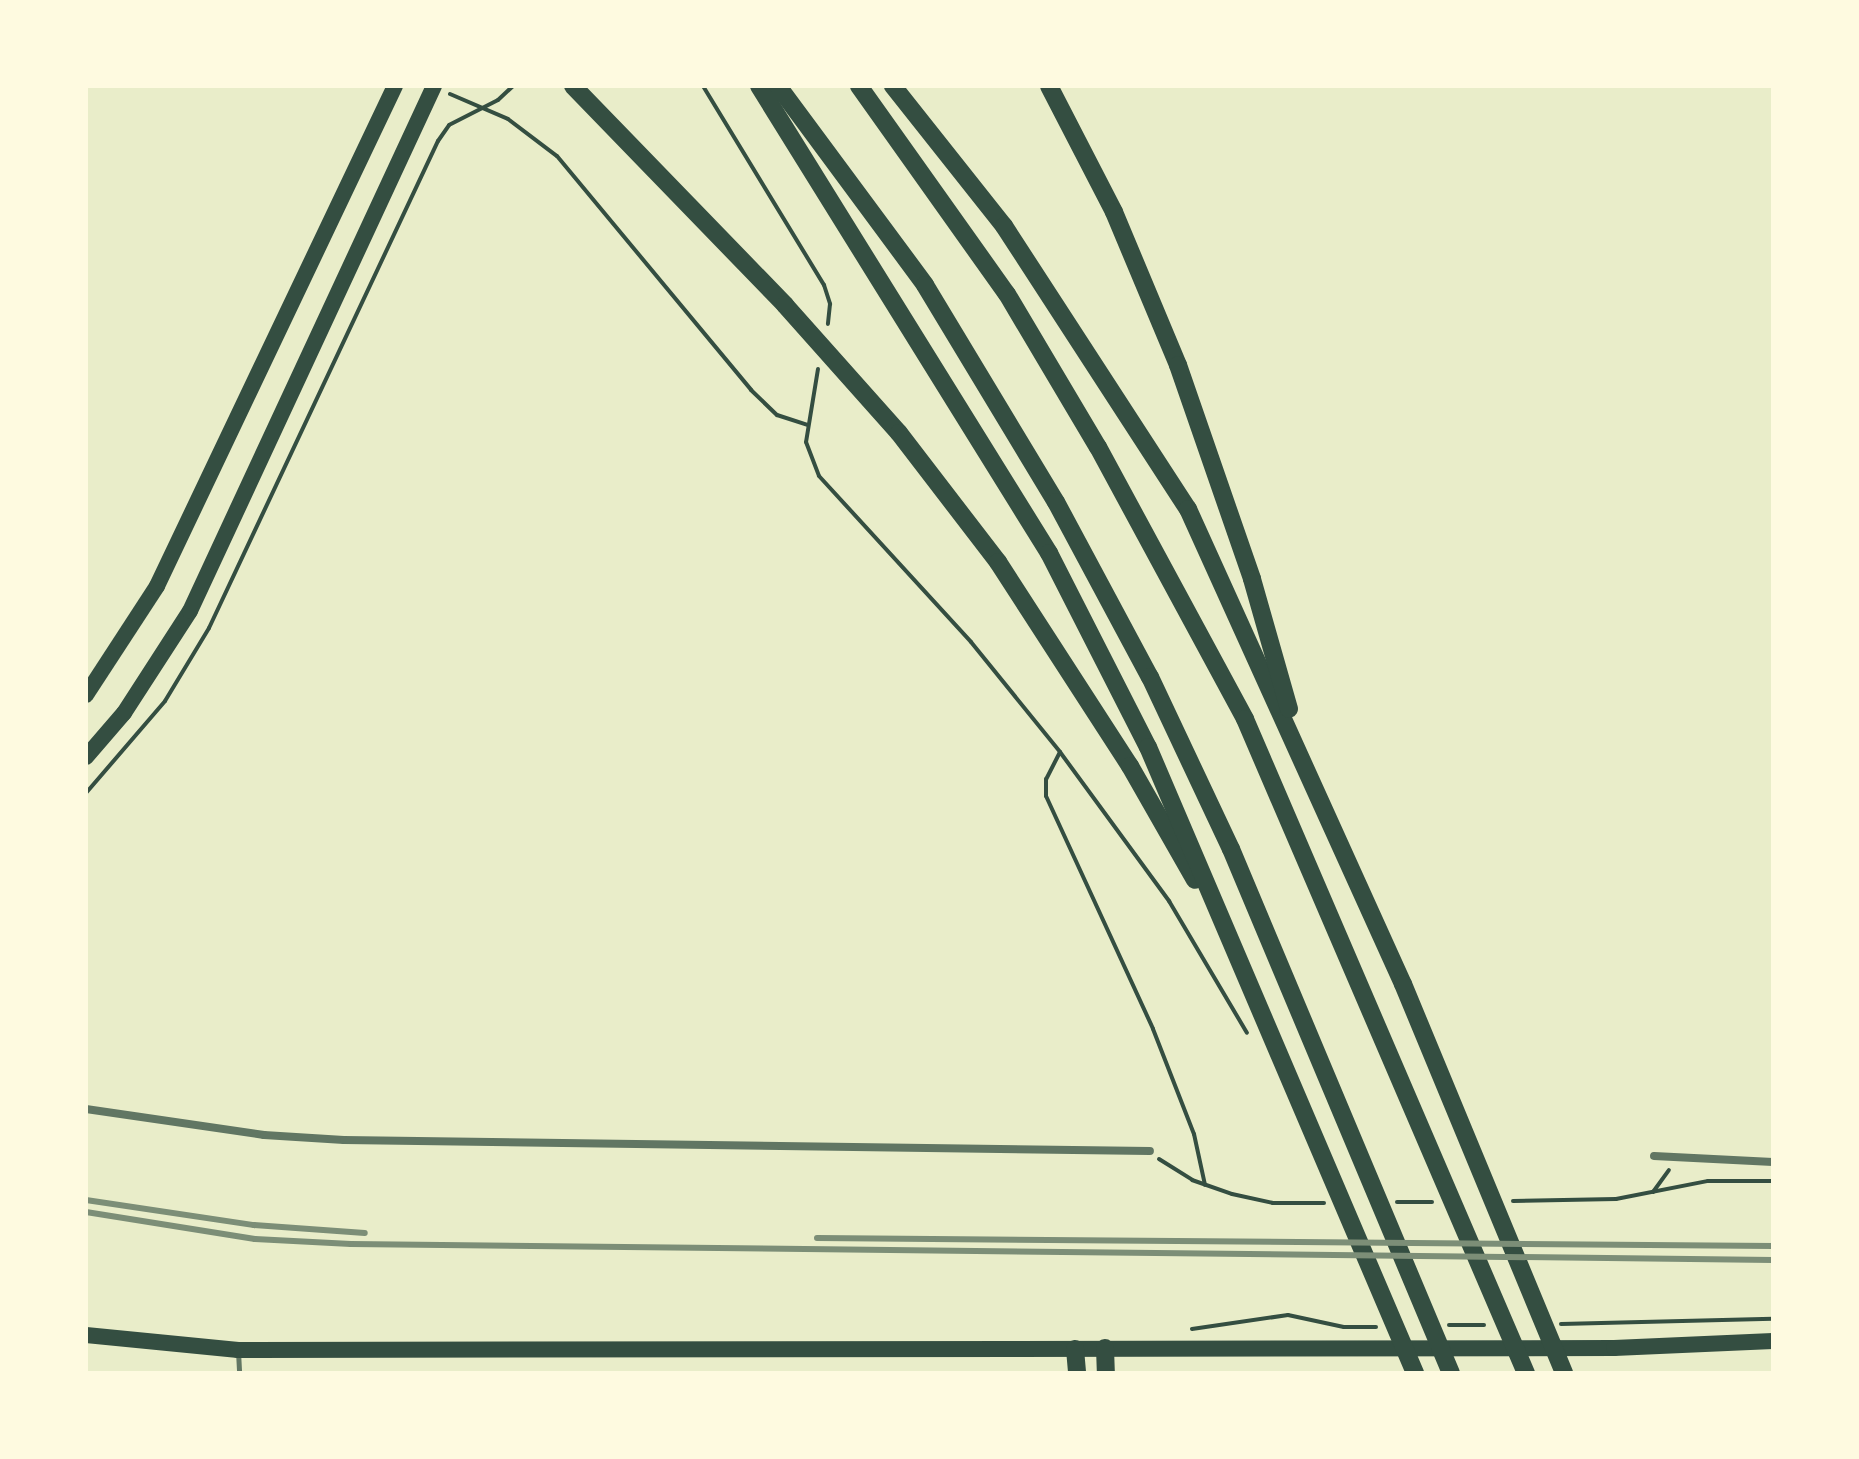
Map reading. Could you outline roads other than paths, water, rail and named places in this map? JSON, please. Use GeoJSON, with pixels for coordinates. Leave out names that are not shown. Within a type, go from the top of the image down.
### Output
{"type":"FeatureCollection","features":[{"type":"Feature","properties":{"kind":"highway"},"geometry":{"type":"LineString","coordinates":[[573,86],[868,398],[998,562],[1130,766],[1255,990]]}},
{"type":"Feature","properties":{"kind":"highway"},"geometry":{"type":"LineString","coordinates":[[759,86],[1049,553],[1148,747],[1255,990],[1415,1373]]}},
{"type":"Feature","properties":{"kind":"highway"},"geometry":{"type":"LineString","coordinates":[[778,86],[925,285],[1056,502],[1150,677],[1231,849],[1451,1373]]}},
{"type":"Feature","properties":{"kind":"highway"},"geometry":{"type":"LineString","coordinates":[[859,86],[1007,294],[1182,599],[1257,746],[1526,1373]]}},
{"type":"Feature","properties":{"kind":"highway"},"geometry":{"type":"LineString","coordinates":[[893,86],[1004,226],[1188,509],[1306,769],[1564,1373]]}},
{"type":"Feature","properties":{"kind":"highway"},"geometry":{"type":"LineString","coordinates":[[1049,86],[1114,212],[1178,365],[1252,579],[1306,769]]}},
{"type":"Feature","properties":{"kind":"highway"},"geometry":{"type":"LineString","coordinates":[[1105,1348],[1106,1373]]}},
{"type":"Feature","properties":{"kind":"highway"},"geometry":{"type":"LineString","coordinates":[[1075,1349],[1077,1373]]}},
{"type":"Feature","properties":{"kind":"main road"},"geometry":{"type":"LineString","coordinates":[[86,695],[157,586],[395,86]]}},
{"type":"Feature","properties":{"kind":"main road"},"geometry":{"type":"LineString","coordinates":[[86,757],[124,713],[190,611],[440,89]]}},
{"type":"Feature","properties":{"kind":"main road"},"geometry":{"type":"LineString","coordinates":[[86,1335],[238,1350],[1614,1348],[1773,1341]]}},
{"type":"Feature","properties":{"kind":"street"},"geometry":{"type":"LineString","coordinates":[[86,1109],[264,1135],[344,1140],[1150,1151]]}},
{"type":"Feature","properties":{"kind":"street"},"geometry":{"type":"LineString","coordinates":[[1654,1156],[1673,1161],[1773,1162]]}},
{"type":"Feature","properties":{"kind":"lane"},"geometry":{"type":"LineString","coordinates":[[238,1350],[239,1373]]}},
{"type":"Feature","properties":{"kind":"railway"},"geometry":{"type":"LineString","coordinates":[[86,1200],[254,1225],[365,1233]]}},
{"type":"Feature","properties":{"kind":"railway"},"geometry":{"type":"LineString","coordinates":[[86,1212],[255,1239],[351,1244],[1773,1260]]}},
{"type":"Feature","properties":{"kind":"railway"},"geometry":{"type":"LineString","coordinates":[[817,1238],[1773,1246]]}}]}
